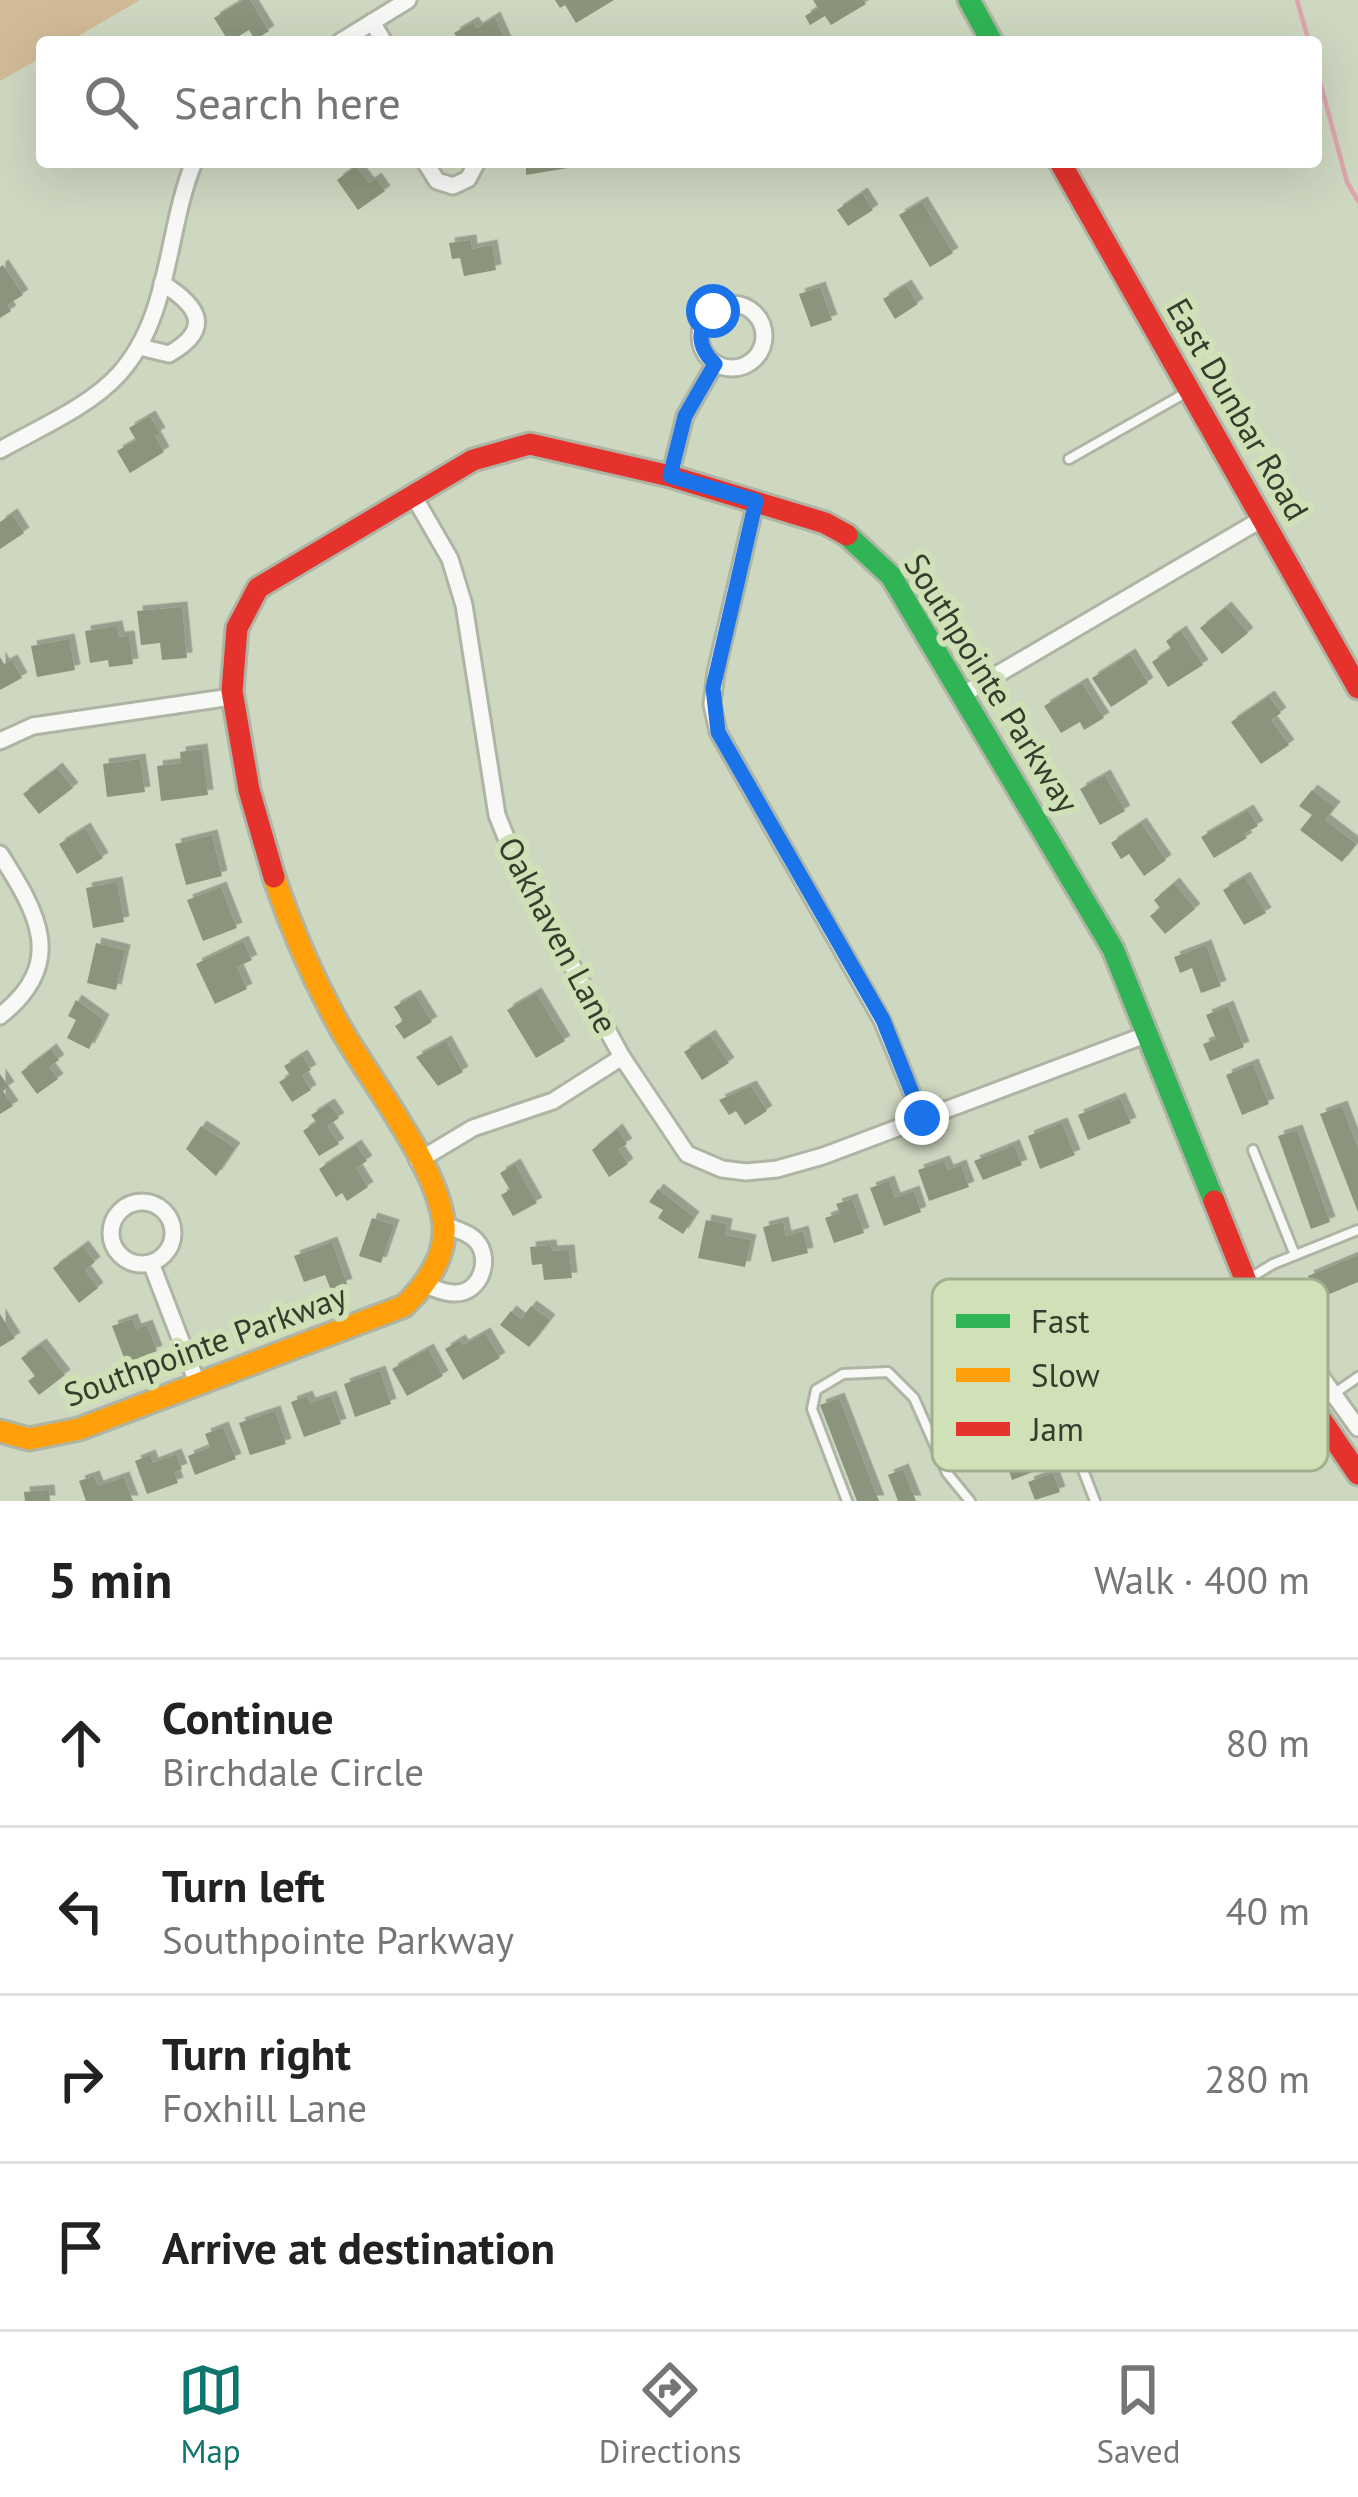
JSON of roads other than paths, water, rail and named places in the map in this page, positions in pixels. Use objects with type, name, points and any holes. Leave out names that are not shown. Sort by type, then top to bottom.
[{"type":"street","points":[[350,36],[408,0]]},
{"type":"street","points":[[969,0],[989,36]]},
{"type":"street","points":[[372,22],[380,36]]},
{"type":"street","points":[[0,450],[116,377],[140,347],[192,168]]},
{"type":"street","points":[[428,168],[436,181],[453,185],[468,179],[474,168]]},
{"type":"street","name":"East Dunbar Road","points":[[1063,168],[1358,688]]},
{"type":"street","points":[[140,347],[169,354],[186,345],[196,329],[197,313],[188,300],[162,283]]},
{"type":"street","points":[[722,306],[751,311],[763,328],[756,358],[736,368],[715,364],[700,338],[706,318],[722,306]]},
{"type":"street","points":[[670,476],[685,416],[715,364]]},
{"type":"street","name":"Southpointe Parkway","points":[[0,1431],[13,1438],[40,1440],[404,1306],[425,1285],[463,1292],[472,1288],[483,1271],[476,1241],[444,1225],[418,1162],[297,945],[264,856],[231,697],[238,622],[258,588],[473,460],[530,444],[670,476],[825,523],[872,555],[891,576],[1113,949],[1246,1279]]},
{"type":"street","name":"Oakhaven Lane","points":[[413,495],[450,559],[464,605],[497,815],[518,867],[622,1057],[687,1154],[722,1169],[777,1169],[922,1118]]},
{"type":"street","points":[[756,501],[713,688],[718,732],[883,1020],[922,1118],[1148,1034]]},
{"type":"street","points":[[964,694],[1262,518]]},
{"type":"street","points":[[0,741],[33,726],[231,697]]},
{"type":"street","points":[[0,854],[32,903],[40,946],[29,986],[0,1016]]},
{"type":"street","points":[[418,1162],[473,1128],[553,1101],[622,1057]]},
{"type":"street","points":[[135,1202],[164,1211],[173,1230],[168,1251],[152,1263],[131,1263],[111,1241],[112,1221],[135,1202]]},
{"type":"street","points":[[425,1285],[441,1247],[444,1225]]},
{"type":"street","points":[[152,1263],[198,1384]]},
{"type":"street","name":"Southpointe Parkway","points":[[1328,1386],[1358,1428]]},
{"type":"street","name":"Southpointe Parkway","points":[[1328,1432],[1358,1474]]},
{"type":"lane","points":[[1069,459],[1190,391]]},
{"type":"lane","points":[[1253,1150],[1295,1255]]},
{"type":"lane","points":[[1266,1279],[1295,1255],[1358,1231]]},
{"type":"lane","points":[[847,1501],[812,1408],[816,1390],[843,1374],[888,1372],[914,1398],[932,1438]]},
{"type":"lane","points":[[1328,1398],[1358,1377]]},
{"type":"lane","points":[[947,1471],[970,1501]]},
{"type":"lane","points":[[1083,1471],[1095,1501]]},
{"type":"waterway","points":[[1297,0],[1307,36]]},
{"type":"waterway","points":[[1322,89],[1347,182],[1358,201]]}]
